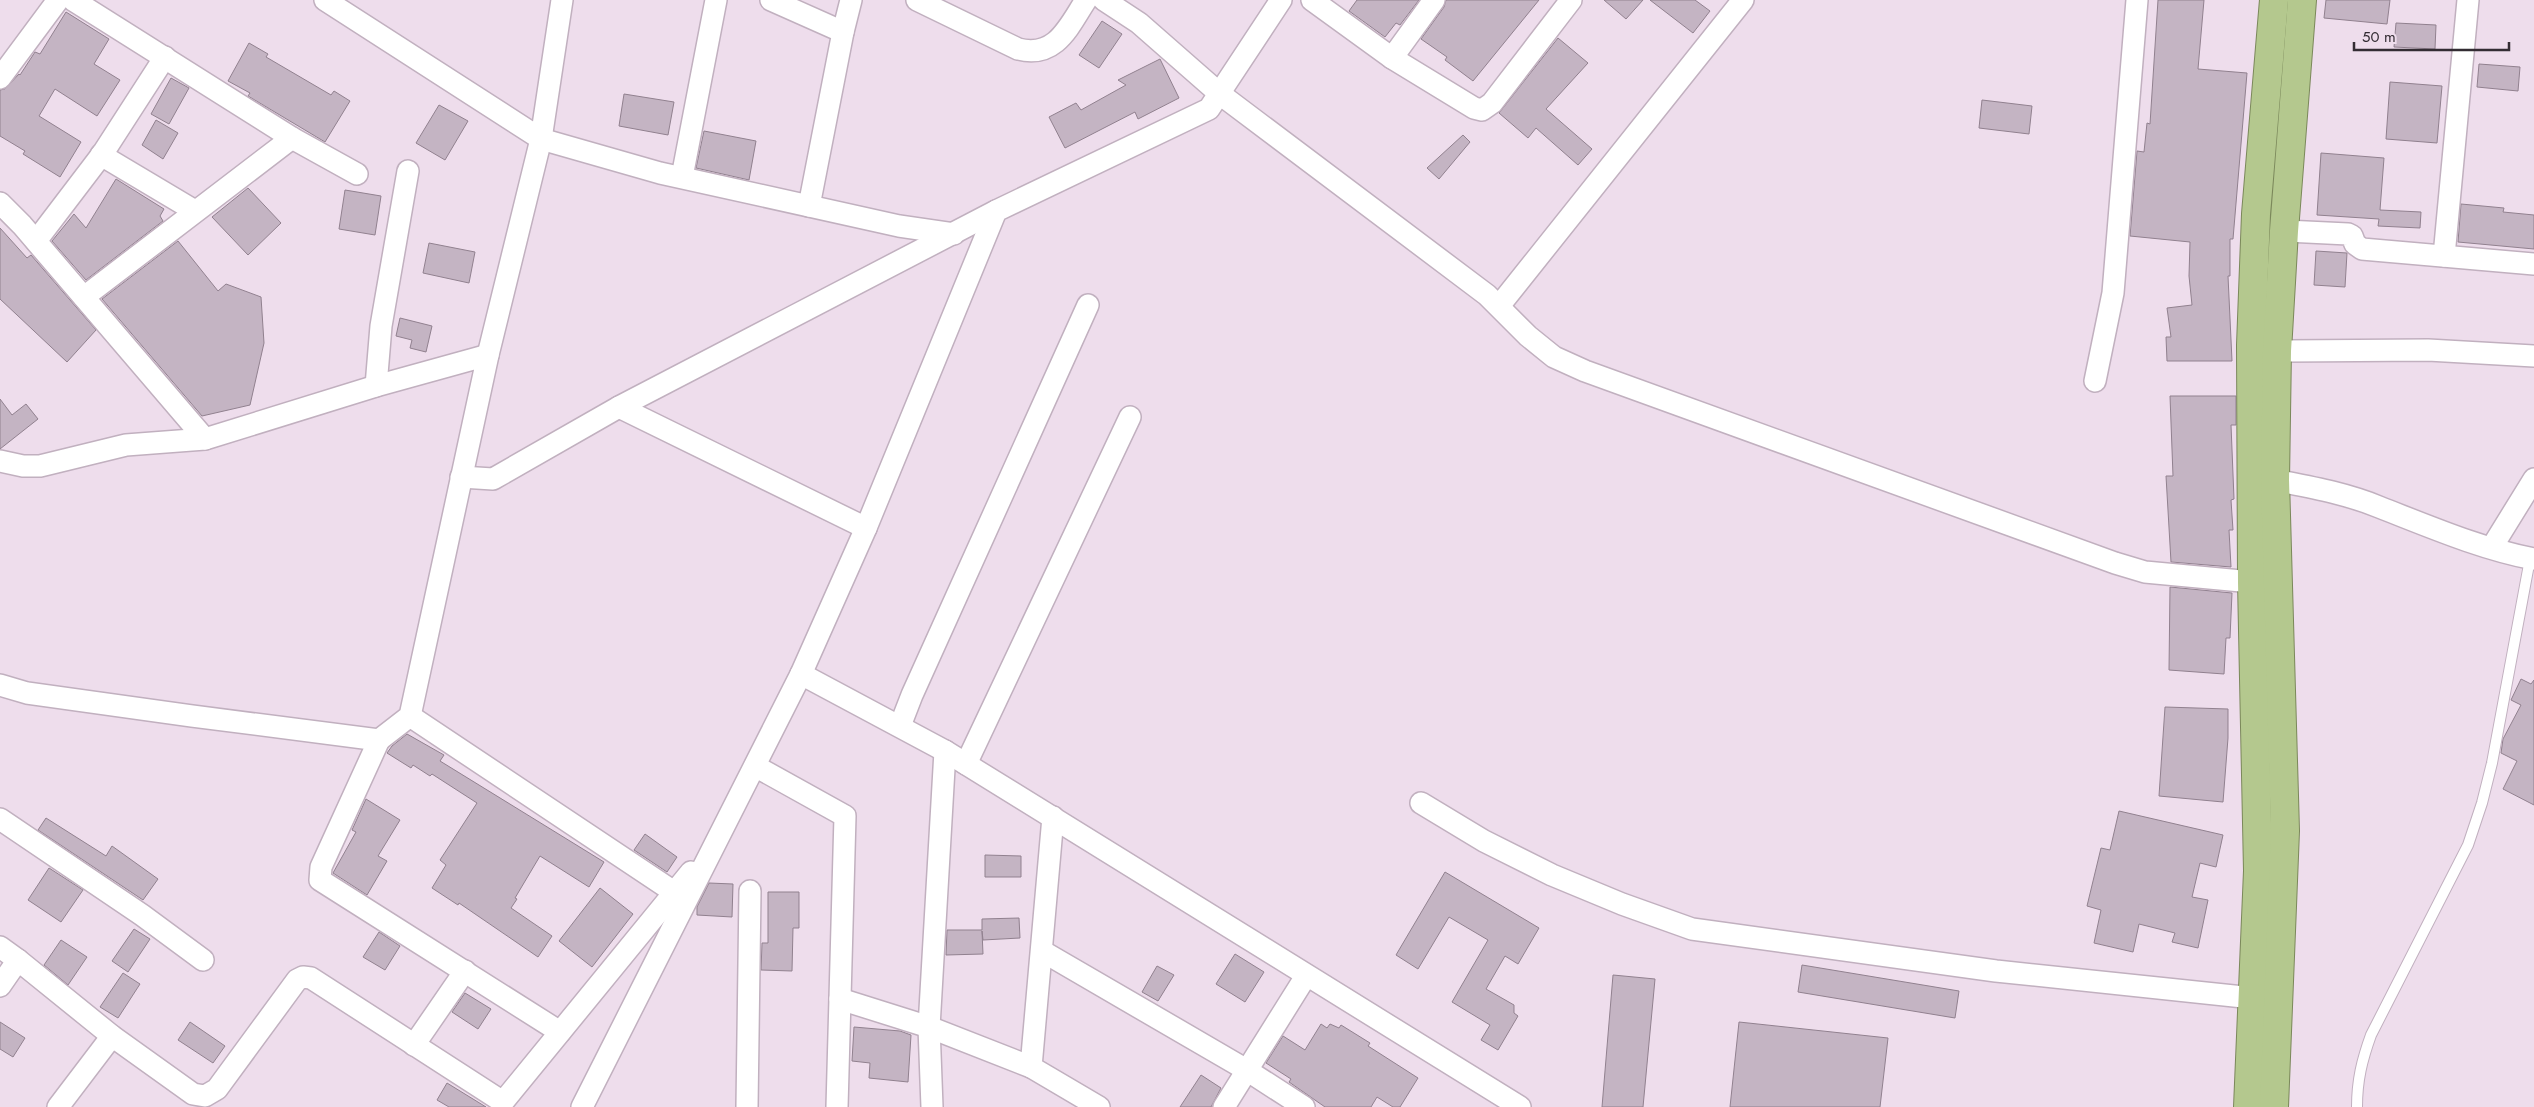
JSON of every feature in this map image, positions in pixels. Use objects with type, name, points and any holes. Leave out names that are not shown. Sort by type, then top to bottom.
[{"type":"highway","points":[[2274,0],[2256,214],[2251,345],[2264,445],[2264,516],[2284,831],[2274,1107]]},
{"type":"highway","points":[[2248,1107],[2258,872],[2252,582],[2264,516],[2275,480],[2264,445],[2277,351],[2284,231],[2302,0]]},
{"type":"street","points":[[0,78],[58,0]]},
{"type":"street","points":[[73,0],[292,138],[357,174]]},
{"type":"street","points":[[560,1032],[320,880],[321,867],[379,740],[410,716],[488,355],[541,139],[562,0]]},
{"type":"street","points":[[682,177],[716,0]]},
{"type":"street","points":[[771,0],[843,32]]},
{"type":"street","points":[[809,206],[851,0]]},
{"type":"street","points":[[917,0],[1018,49],[1029,52],[1045,49],[1060,40],[1086,0]]},
{"type":"street","points":[[1104,0],[1139,23],[1220,94],[1438,257],[1499,306],[1528,336],[1554,357],[1585,371],[2115,563],[2145,572],[2252,582]]},
{"type":"street","points":[[462,477],[492,479],[619,407],[954,234],[996,210],[1209,109],[1281,0]]},
{"type":"street","points":[[1312,0],[1392,58],[1474,108],[1482,110],[1492,103],[1571,0]]},
{"type":"street","points":[[1392,58],[1434,0]]},
{"type":"street","points":[[1499,306],[1743,0]]},
{"type":"street","points":[[2094,381],[2113,293],[2136,0]]},
{"type":"street","points":[[2444,256],[2468,0]]},
{"type":"street","points":[[335,3],[541,139],[682,177],[899,226],[954,234]]},
{"type":"street","points":[[36,241],[101,155],[165,57]]},
{"type":"street","points":[[84,297],[292,138]]},
{"type":"street","points":[[101,155],[195,211]]},
{"type":"street","points":[[376,386],[381,326],[408,171]]},
{"type":"street","points":[[0,203],[36,241],[206,439]]},
{"type":"street","points":[[582,1107],[801,674],[866,528],[996,210]]},
{"type":"street","points":[[2284,231],[2348,234],[2352,236],[2355,244],[2362,249],[2534,264]]},
{"type":"street","points":[[900,726],[912,695],[1088,305]]},
{"type":"street","points":[[2277,351],[2428,350],[2534,356]]},
{"type":"street","points":[[0,461],[23,466],[40,466],[126,445],[206,439],[376,386],[488,355]]},
{"type":"street","points":[[619,407],[866,528]]},
{"type":"street","points":[[966,764],[1130,417]]},
{"type":"street","points":[[2492,547],[2534,479]]},
{"type":"street","points":[[2275,480],[2340,494],[2378,506],[2416,523],[2532,559]]},
{"type":"street","points":[[801,674],[945,751],[1520,1107]]},
{"type":"street","points":[[0,685],[27,693],[379,740]]},
{"type":"street","points":[[0,702],[27,693]]},
{"type":"street","points":[[410,716],[674,892]]},
{"type":"street","points":[[932,1107],[929,1027],[945,751]]},
{"type":"street","points":[[755,766],[845,816],[837,1107]]},
{"type":"street","points":[[1421,803],[1484,841],[1552,875],[1622,904],[1692,929],[1996,971],[2253,998]]},
{"type":"street","points":[[1031,1068],[1053,817]]},
{"type":"street","points":[[0,819],[142,915],[203,960]]},
{"type":"street","points":[[0,947],[112,1036],[193,1094],[205,1096],[217,1089],[290,989],[303,977],[310,978],[333,991],[504,1105],[560,1032],[717,840]]},
{"type":"street","points":[[747,1107],[750,891]]},
{"type":"street","points":[[1042,951],[1245,1069],[1304,1107]]},
{"type":"street","points":[[0,986],[18,960]]},
{"type":"street","points":[[414,1045],[464,970]]},
{"type":"street","points":[[1224,1107],[1245,1069],[1306,976]]},
{"type":"street","points":[[840,998],[929,1027],[1031,1068],[1099,1107]]},
{"type":"street","points":[[58,1107],[112,1036]]},
{"type":"lane","points":[[2357,1107],[2360,1065],[2371,1035],[2468,845],[2482,803],[2492,763],[2532,559]]},
{"type":"building","points":[[1357,0],[1419,0],[1400,25],[1396,23],[1385,37],[1349,11]]},
{"type":"building","points":[[1446,0],[1539,0],[1473,81],[1445,60],[1447,57],[1421,39],[1444,7]]},
{"type":"building","points":[[1604,0],[1643,0],[1626,19]]},
{"type":"building","points":[[1650,0],[1695,0],[1710,11],[1693,33]]},
{"type":"building","points":[[2158,0],[2204,0],[2198,69],[2247,73],[2233,239],[2230,239],[2230,276],[2228,276],[2232,361],[2167,361],[2166,337],[2171,337],[2167,308],[2192,305],[2189,276],[2190,242],[2130,236],[2137,151],[2144,152],[2147,123],[2150,124]]},
{"type":"building","points":[[2326,0],[2390,0],[2387,24],[2324,18]]},
{"type":"building","points":[[66,12],[109,39],[94,64],[120,80],[97,116],[55,89],[39,116],[81,142],[60,177],[23,154],[25,151],[0,136],[0,90],[5,89],[20,75],[35,52],[40,54]]},
{"type":"building","points":[[1102,21],[1122,34],[1099,68],[1079,55]]},
{"type":"building","points":[[2396,23],[2436,25],[2435,49],[2394,47]]},
{"type":"building","points":[[1558,38],[1588,63],[1546,109],[1592,149],[1578,165],[1536,128],[1528,138],[1499,113]]},
{"type":"building","points":[[249,43],[268,54],[266,57],[331,95],[334,91],[350,101],[325,142],[248,96],[250,93],[228,81]]},
{"type":"building","points":[[1160,59],[1179,98],[1138,119],[1135,112],[1065,148],[1049,117],[1076,103],[1081,110],[1126,85],[1118,80]]},
{"type":"building","points":[[2479,64],[2520,67],[2518,91],[2477,87]]},
{"type":"building","points":[[171,78],[189,88],[169,124],[151,114]]},
{"type":"building","points":[[2390,82],[2442,86],[2437,143],[2386,139]]},
{"type":"building","points":[[624,94],[674,102],[668,135],[619,126]]},
{"type":"building","points":[[1982,100],[2032,106],[2029,134],[1979,128]]},
{"type":"building","points":[[439,105],[468,121],[445,160],[416,143]]},
{"type":"building","points":[[156,120],[178,133],[163,159],[142,145]]},
{"type":"building","points":[[704,131],[756,141],[749,180],[696,168]]},
{"type":"building","points":[[1463,135],[1470,142],[1439,179],[1427,168]]},
{"type":"building","points":[[2321,153],[2384,158],[2380,210],[2421,212],[2420,228],[2378,226],[2379,219],[2317,215]]},
{"type":"building","points":[[116,179],[164,209],[160,216],[163,221],[86,280],[52,241],[74,214],[86,228]]},
{"type":"building","points":[[248,188],[281,223],[248,255],[212,217]]},
{"type":"building","points":[[345,190],[381,196],[375,235],[339,229]]},
{"type":"building","points":[[2461,204],[2504,208],[2503,212],[2534,215],[2534,249],[2458,242]]},
{"type":"building","points":[[0,228],[27,258],[31,255],[96,330],[67,362],[0,299]]},
{"type":"building","points":[[178,241],[218,291],[226,284],[261,297],[264,343],[250,405],[202,416],[102,299]]},
{"type":"building","points":[[429,243],[475,252],[469,283],[423,273]]},
{"type":"building","points":[[2316,251],[2347,253],[2345,287],[2314,285]]},
{"type":"building","points":[[400,318],[432,326],[426,352],[410,348],[412,340],[396,336]]},
{"type":"building","points":[[2170,396],[2236,396],[2236,425],[2231,425],[2234,499],[2231,500],[2233,530],[2229,530],[2231,567],[2171,562],[2166,476],[2173,476]]},
{"type":"building","points":[[0,399],[12,415],[26,404],[38,419],[0,449]]},
{"type":"building","points":[[2170,587],[2232,593],[2230,638],[2226,638],[2224,674],[2169,670]]},
{"type":"building","points":[[2521,679],[2531,684],[2534,680],[2534,805],[2503,789],[2517,761],[2501,753],[2503,739],[2521,705],[2511,700]]},
{"type":"building","points":[[2165,707],[2228,709],[2228,738],[2223,802],[2159,796]]},
{"type":"building","points":[[407,734],[444,755],[440,761],[604,862],[589,887],[540,856],[511,908],[552,936],[538,957],[459,903],[458,905],[432,888],[446,865],[440,860],[477,803],[432,774],[430,776],[413,765],[411,768],[387,753],[392,746]]},
{"type":"building","points":[[366,799],[400,820],[378,856],[387,861],[367,895],[333,873],[356,832],[352,830]]},
{"type":"building","points":[[2119,811],[2223,835],[2216,867],[2200,863],[2192,897],[2208,900],[2198,948],[2172,942],[2175,933],[2139,924],[2133,952],[2094,943],[2101,910],[2087,906],[2101,848],[2110,850]]},
{"type":"building","points":[[46,818],[106,856],[112,846],[158,879],[143,900],[38,830]]},
{"type":"building","points":[[645,834],[677,857],[667,872],[634,850]]},
{"type":"building","points":[[985,855],[1021,856],[1021,877],[985,877]]},
{"type":"building","points":[[49,868],[83,890],[61,922],[28,900]]},
{"type":"building","points":[[1445,872],[1539,928],[1518,964],[1505,956],[1486,989],[1514,1005],[1514,1013],[1518,1016],[1498,1050],[1481,1040],[1490,1025],[1452,1002],[1488,940],[1449,917],[1418,969],[1396,955]]},
{"type":"building","points":[[709,883],[733,884],[732,917],[697,915],[697,907]]},
{"type":"building","points":[[600,888],[633,914],[592,967],[559,941]]},
{"type":"building","points":[[768,892],[799,892],[799,928],[793,928],[792,971],[761,970],[762,943],[768,943]]},
{"type":"building","points":[[1019,918],[1020,938],[983,940],[982,931],[983,954],[946,955],[947,930],[982,930],[982,919]]},
{"type":"building","points":[[134,929],[150,939],[128,972],[112,961]]},
{"type":"building","points":[[379,932],[400,946],[385,970],[363,957]]},
{"type":"building","points":[[61,940],[87,957],[68,985],[44,965]]},
{"type":"building","points":[[1235,954],[1264,972],[1245,1002],[1216,984]]},
{"type":"building","points":[[1802,965],[1959,991],[1955,1018],[1798,992]]},
{"type":"building","points":[[1157,966],[1174,975],[1158,1001],[1142,992]]},
{"type":"building","points":[[123,973],[140,984],[118,1018],[100,1007]]},
{"type":"building","points":[[1613,975],[1655,979],[1643,1107],[1602,1107]]},
{"type":"building","points":[[465,993],[491,1009],[478,1029],[452,1012]]},
{"type":"building","points":[[0,1022],[25,1038],[13,1057],[0,1049]]},
{"type":"building","points":[[190,1022],[225,1046],[213,1063],[178,1040]]},
{"type":"building","points":[[1739,1022],[1888,1038],[1880,1107],[1730,1107]]},
{"type":"building","points":[[1321,1024],[1327,1028],[1330,1024],[1339,1028],[1341,1025],[1370,1043],[1368,1046],[1418,1078],[1400,1107],[1393,1107],[1377,1097],[1371,1107],[1325,1107],[1289,1082],[1291,1079],[1266,1063],[1283,1036],[1305,1050]]},
{"type":"building","points":[[854,1027],[900,1031],[911,1035],[908,1082],[869,1078],[870,1063],[852,1061]]},
{"type":"building","points":[[1201,1075],[1221,1088],[1211,1107],[1180,1107]]},
{"type":"building","points":[[447,1083],[486,1107],[449,1107],[437,1100]]}]
